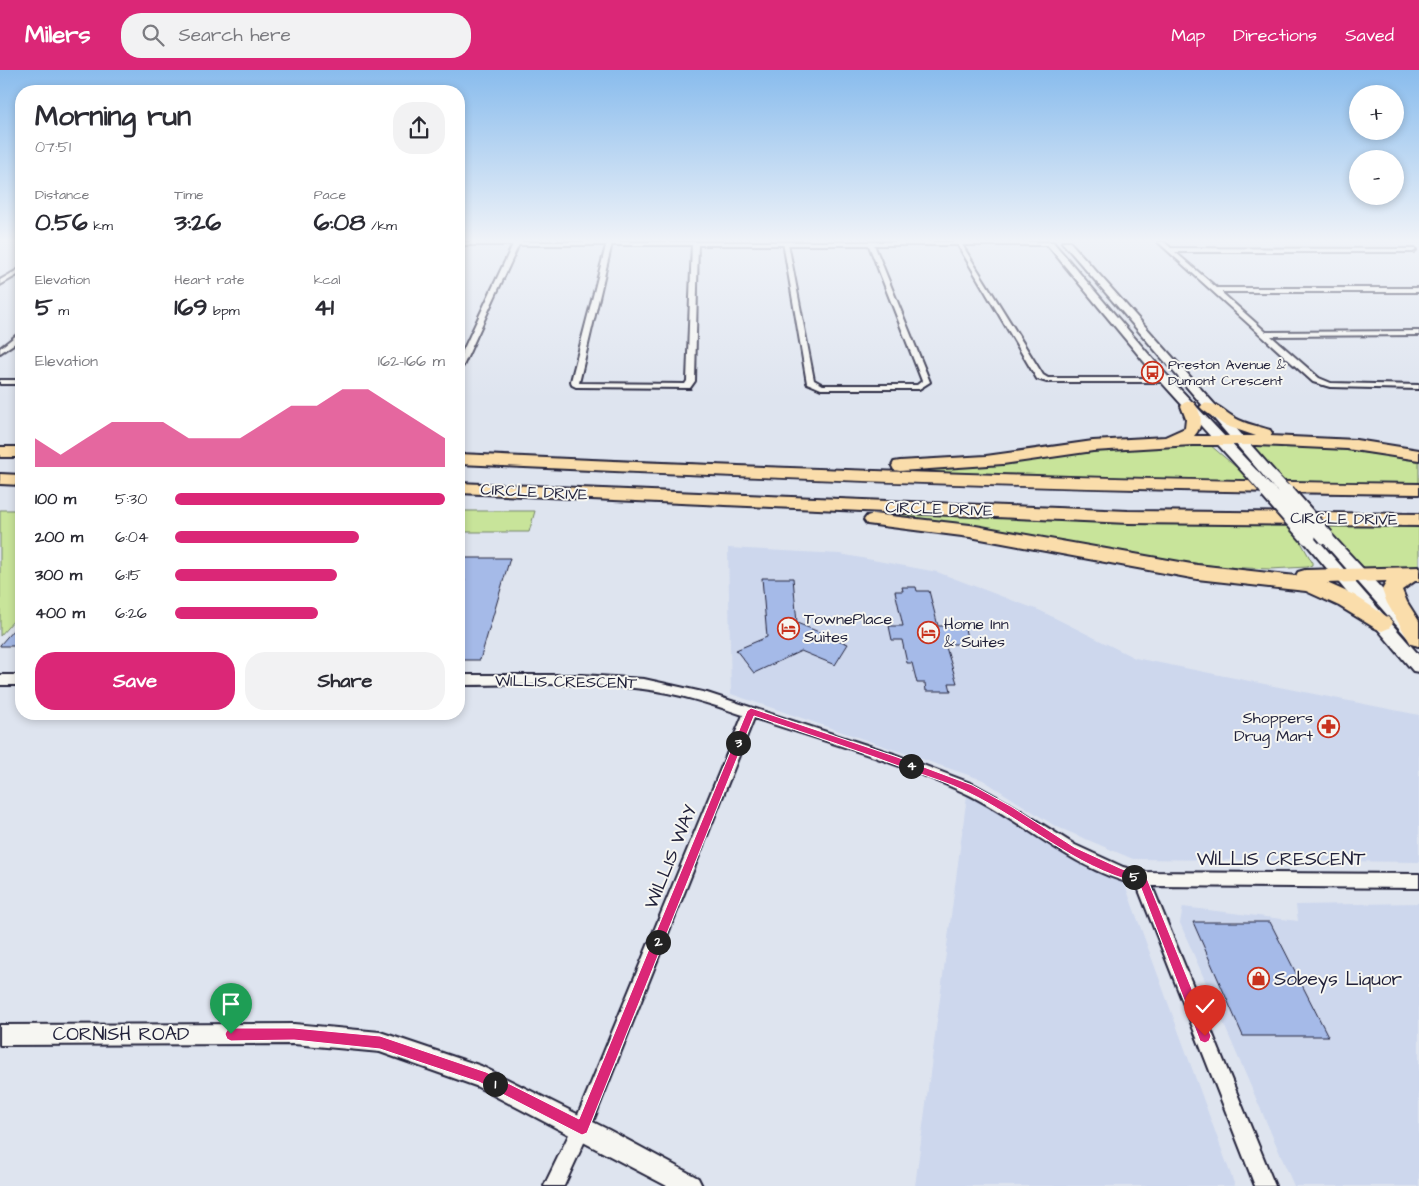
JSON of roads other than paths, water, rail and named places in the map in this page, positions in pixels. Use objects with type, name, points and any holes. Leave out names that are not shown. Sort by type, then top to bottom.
[{"type":"highway","points":[[1146,442],[1180,436],[1189,432],[1195,421],[1189,406]]},
{"type":"highway","points":[[1208,407],[1230,422],[1261,433],[1419,455]]},
{"type":"highway","points":[[498,461],[811,467],[909,466],[1037,455],[1090,446],[1146,442],[1298,441],[1356,446]]},
{"type":"highway","points":[[0,452],[15,452]]},
{"type":"highway","name":"CIRCLE DRIVE","points":[[465,459],[989,482],[1246,488],[1419,489]]},
{"type":"highway","points":[[0,479],[15,480]]},
{"type":"highway","name":"CIRCLE DRIVE","points":[[465,488],[1128,517],[1419,520]]},
{"type":"highway","points":[[494,490],[851,518],[929,526],[1197,572],[1290,581],[1326,589],[1382,623]]},
{"type":"highway","points":[[1240,577],[1415,574]]},
{"type":"highway","points":[[1415,574],[1395,584],[1392,590],[1397,603],[1419,639]]},
{"type":"main road","points":[[1094,294],[1165,380],[1308,536],[1419,666]]},
{"type":"main road","points":[[1109,294],[1208,407],[1419,639]]},
{"type":"main road","points":[[1147,358],[1173,378],[1185,380]]},
{"type":"street","points":[[465,353],[492,294]]},
{"type":"street","points":[[596,294],[575,381],[576,385],[687,386],[690,381],[694,294]]},
{"type":"street","points":[[794,294],[810,381],[821,387],[919,387],[926,382],[891,294]]},
{"type":"street","points":[[989,294],[1040,377],[1047,380],[1165,380]]},
{"type":"street","points":[[1219,294],[1316,380],[1330,385],[1419,387]]},
{"type":"street","points":[[1263,334],[1419,333]]},
{"type":"street","points":[[0,351],[15,340]]},
{"type":"street","points":[[0,382],[15,382]]},
{"type":"street","points":[[0,680],[15,680]]},
{"type":"street","name":"WILLIS CRESCENT","points":[[465,680],[582,680],[644,684],[707,698],[894,759],[968,788],[1008,810],[1070,850],[1121,874],[1142,879],[1419,881]]},
{"type":"street","name":"WILLIS WAY","points":[[554,1186],[582,1128],[751,711]]},
{"type":"street","points":[[1142,879],[1265,1186]]},
{"type":"street","name":"CORNISH ROAD","points":[[0,1035],[294,1034],[380,1042],[481,1077],[690,1186]]},
{"type":"place","name":"Preston Avenue & Dumont Crescent","points":[[1152,373]]},
{"type":"place","name":"TownePlace Suites","points":[[788,628]]},
{"type":"place","name":"Home Inn & Suites","points":[[928,633]]},
{"type":"place","name":"Shoppers Drug Mart","points":[[1329,727]]},
{"type":"place","name":"Sobeys Liquor","points":[[1258,979]]}]
